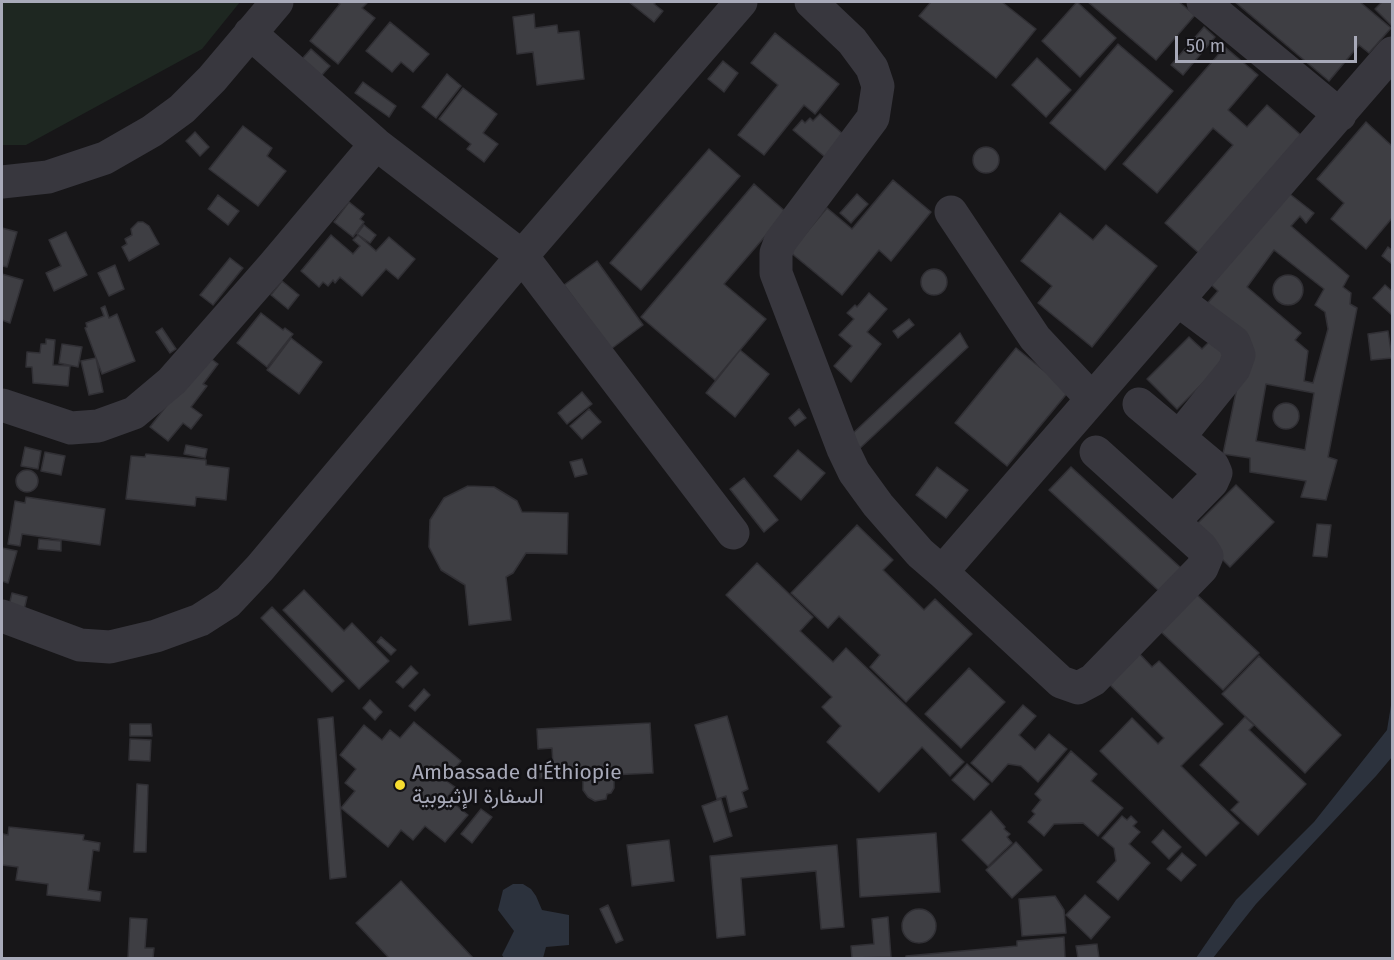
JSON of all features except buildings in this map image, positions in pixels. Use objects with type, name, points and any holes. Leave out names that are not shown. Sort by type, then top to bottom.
[{"type":"street","points":[[2,182],[48,177],[71,170],[105,158],[152,131],[182,109],[212,79],[277,2]]},
{"type":"street","points":[[2,616],[80,645],[110,647],[156,636],[200,620],[228,602],[260,568],[522,256],[741,2]]},
{"type":"street","points":[[811,2],[852,41],[872,68],[878,86],[873,118],[780,242],[776,253],[776,273],[843,449],[855,472],[885,513],[920,553],[1061,682],[1078,687],[1093,680],[1202,568],[1207,556],[1201,547],[1096,452]]},
{"type":"street","points":[[1203,2],[1340,115]]},
{"type":"street","points":[[250,33],[376,144],[522,256],[733,533]]},
{"type":"street","points":[[942,572],[1392,53]]},
{"type":"street","points":[[2,405],[71,428],[98,426],[134,412],[172,381],[376,144]]},
{"type":"street","points":[[951,212],[1035,338],[1092,399]]},
{"type":"street","points":[[1179,301],[1234,342],[1239,355],[1234,369],[1180,436]]},
{"type":"street","points":[[1139,404],[1180,436],[1213,466],[1216,474],[1212,482],[1173,522]]},
{"type":"shaded area","points":[[2,2],[240,2],[202,49],[26,145],[2,145]]},
{"type":"shaded area","points":[[1392,699],[1392,757],[1256,904],[1213,958],[1196,958],[1236,900],[1314,822],[1387,730]]},
{"type":"shaded area","points":[[513,884],[523,884],[531,889],[542,910],[569,915],[569,945],[546,947],[543,958],[504,958],[502,955],[514,931],[498,910],[503,890]]},
{"type":"place","name":"Ambassade d'Éthiopie السفارة الإثيوبية","points":[[400,785]]}]
